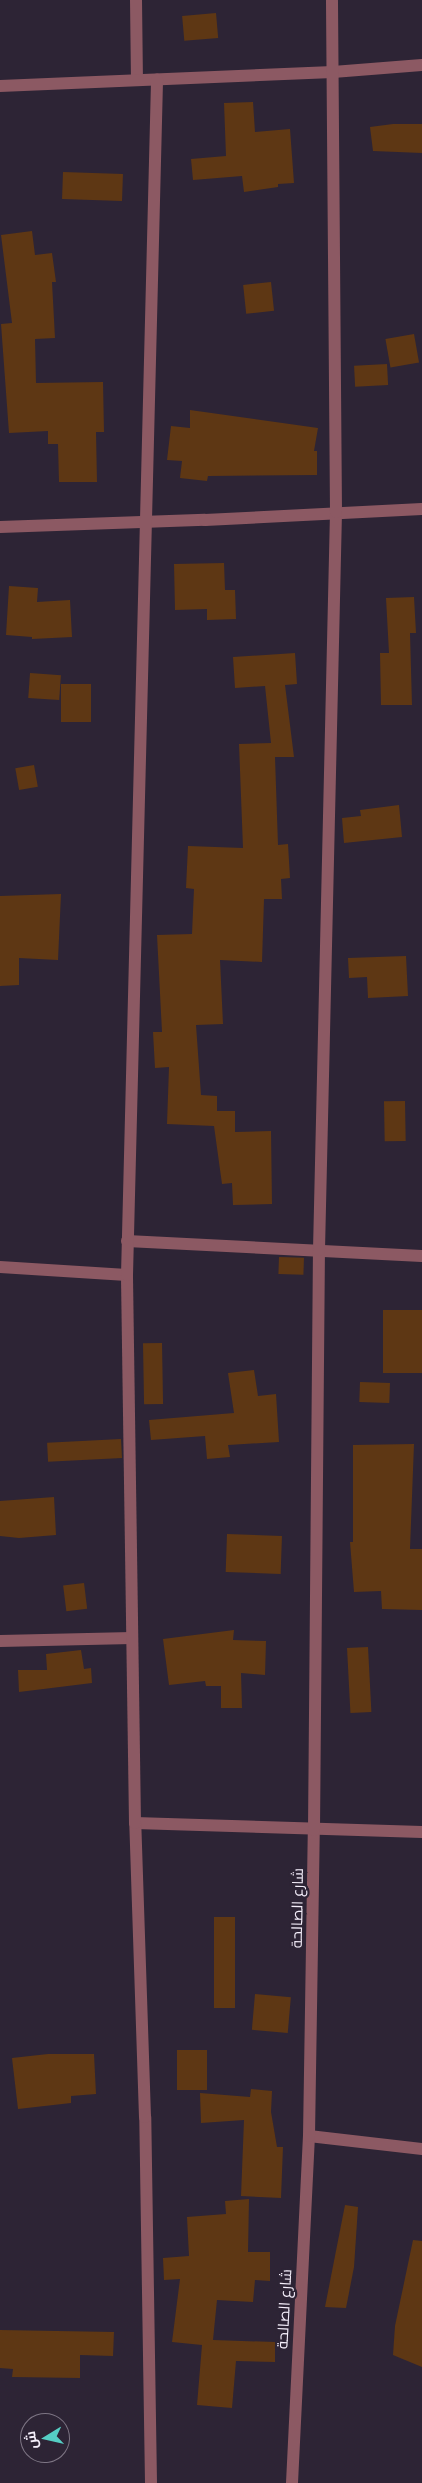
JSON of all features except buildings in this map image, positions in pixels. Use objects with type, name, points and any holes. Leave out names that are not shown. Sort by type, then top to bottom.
[{"type":"street","points":[[136,0],[137,79]]},
{"type":"street","name":"شارع الصالحة","points":[[292,2483],[309,2136],[314,1830],[319,1250],[336,512],[332,0]]},
{"type":"street","points":[[0,86],[333,72],[422,65]]},
{"type":"street","points":[[151,2483],[145,2117],[135,1823],[127,1241],[157,79]]},
{"type":"street","points":[[0,527],[422,509]]},
{"type":"street","points":[[127,1241],[422,1256]]},
{"type":"street","points":[[0,1267],[127,1275]]},
{"type":"street","points":[[0,1641],[132,1638]]},
{"type":"street","points":[[135,1823],[422,1832]]},
{"type":"street","points":[[309,2136],[422,2150]]}]
